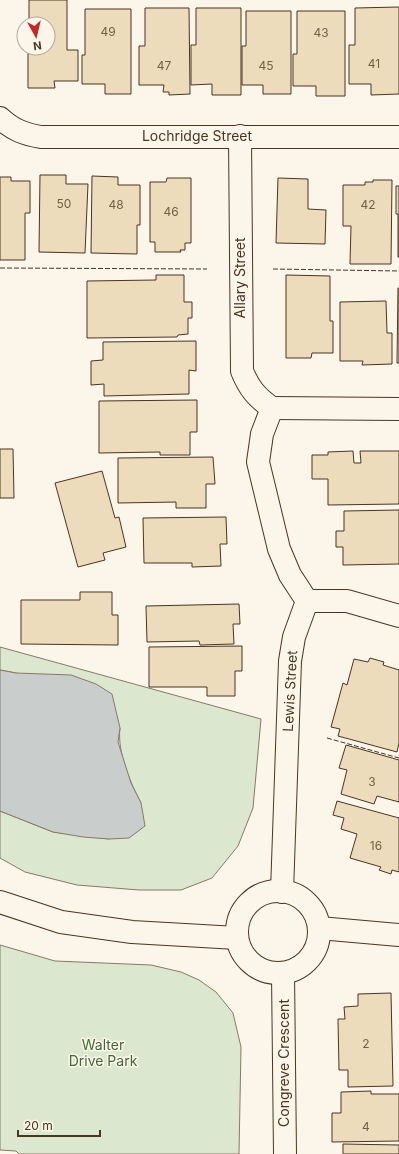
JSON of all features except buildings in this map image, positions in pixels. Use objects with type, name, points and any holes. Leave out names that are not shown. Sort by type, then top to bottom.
[{"type":"street","name":"Lochridge Street","points":[[0,118],[8,126],[22,133],[41,137],[399,137]]},
{"type":"street","name":"Allary Street","points":[[240,136],[242,371],[248,387],[257,398],[272,408]]},
{"type":"street","points":[[399,408],[272,408],[262,434],[258,462],[279,549],[290,575],[307,601],[347,601],[399,616]]},
{"type":"street","name":"Lewis Street","points":[[282,892],[290,661],[294,637],[307,601]]},
{"type":"street","points":[[276,891],[282,892],[300,897],[309,905],[316,916],[319,928],[318,942],[313,954],[304,965],[292,971],[283,973],[266,972],[255,967],[243,954],[237,938],[237,924],[242,912],[251,901],[262,894],[276,891]]},
{"type":"street","points":[[0,902],[61,922],[132,932],[237,938]]},
{"type":"street","points":[[319,928],[399,936]]},
{"type":"street","name":"Congreve Crescent","points":[[283,973],[285,1154]]},
{"type":"green space","points":[[0,647],[261,719],[253,808],[238,846],[212,878],[181,890],[139,890],[77,885],[25,872],[0,858],[0,811],[53,832],[109,839],[141,803],[122,757],[120,747],[120,728],[16,673],[0,670]]},
{"type":"green space","name":"Walter Drive Park","points":[[0,945],[55,961],[151,965],[181,972],[199,980],[216,992],[233,1013],[241,1047],[239,1154],[19,1154],[16,1151],[0,1150]]},
{"type":"shaded area","points":[[0,670],[16,673],[71,675],[96,684],[112,694],[120,728],[118,742],[131,783],[141,803],[145,826],[129,838],[109,839],[83,837],[53,832],[0,811]]},
{"type":"fence","points":[[0,268],[207,269]]},
{"type":"fence","points":[[273,269],[399,271]]},
{"type":"fence","points":[[327,738],[399,758]]}]
